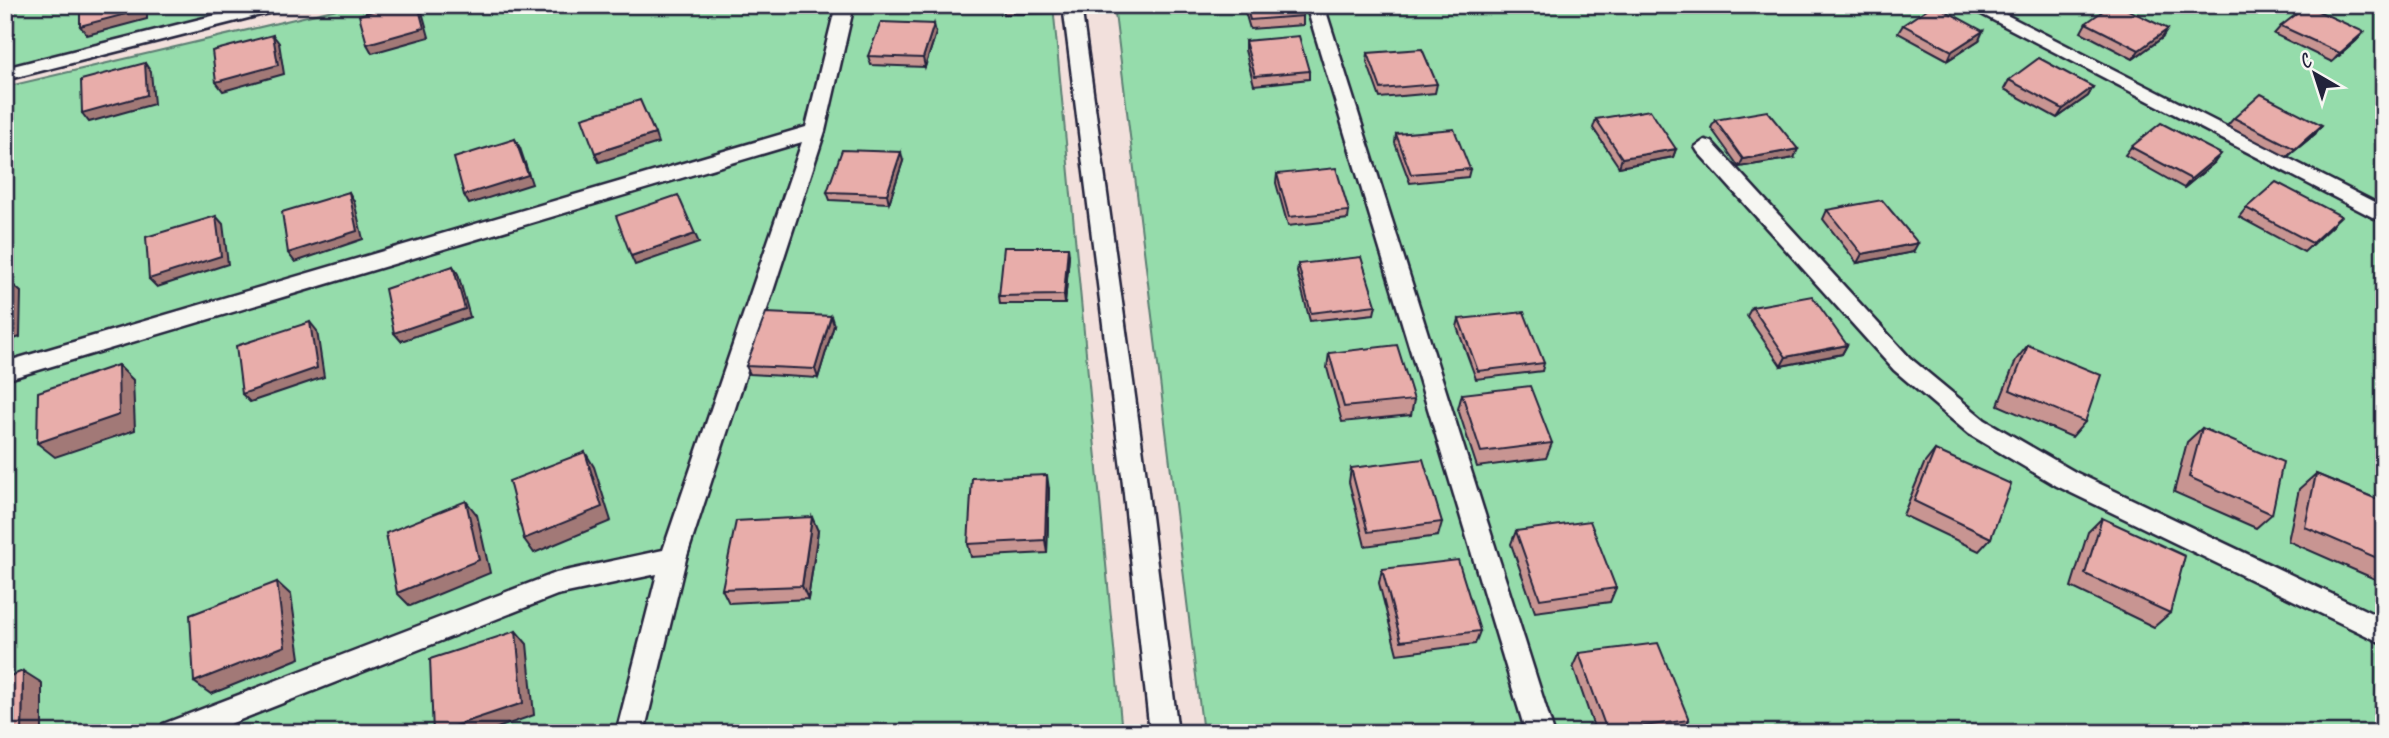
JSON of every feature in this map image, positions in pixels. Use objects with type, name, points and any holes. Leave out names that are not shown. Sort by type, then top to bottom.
[{"type":"lane","points":[[5,74],[278,5]]},
{"type":"lane","points":[[630,733],[673,559],[815,131],[845,5]]},
{"type":"lane","points":[[1072,5],[1134,476],[1164,733]]},
{"type":"lane","points":[[1315,5],[1540,733]]},
{"type":"lane","points":[[1973,5],[2384,216]]},
{"type":"lane","points":[[5,371],[815,131]]},
{"type":"lane","points":[[1704,147],[1902,365],[1976,427],[2066,479],[2384,632]]},
{"type":"lane","points":[[173,733],[556,584],[673,559]]},
{"type":"green space","points":[[5,5],[264,5],[5,69]]},
{"type":"green space","points":[[354,5],[1053,5],[1122,733],[5,733],[5,87]]},
{"type":"green space","points":[[1114,5],[2384,5],[2384,733],[1203,733]]},
{"type":"building","points":[[80,5],[141,5],[141,10],[80,26]]},
{"type":"building","points":[[394,5],[418,5],[424,28],[367,44],[359,15]]},
{"type":"building","points":[[1246,5],[1300,5],[1303,16],[1250,20]]},
{"type":"building","points":[[1933,5],[1983,31],[1952,51],[1903,25]]},
{"type":"building","points":[[2111,5],[2118,5],[2168,29],[2139,50],[2086,23]]},
{"type":"building","points":[[2307,6],[2364,32],[2340,53],[2281,26]]},
{"type":"building","points":[[881,22],[934,24],[923,58],[868,56]]},
{"type":"building","points":[[273,35],[278,65],[216,82],[212,51]]},
{"type":"building","points":[[1299,36],[1309,71],[1255,76],[1245,41]]},
{"type":"building","points":[[1422,49],[1437,84],[1381,89],[1368,53]]},
{"type":"building","points":[[2039,58],[2093,87],[2063,109],[2009,80]]},
{"type":"building","points":[[145,63],[147,95],[82,113],[81,80]]},
{"type":"building","points":[[2261,94],[2322,125],[2295,149],[2234,118]]},
{"type":"building","points":[[640,100],[655,134],[595,153],[582,118]]},
{"type":"building","points":[[1650,110],[1676,149],[1622,158],[1596,119]]},
{"type":"building","points":[[1767,111],[1798,149],[1743,159],[1715,120]]},
{"type":"building","points":[[2161,123],[2221,154],[2191,179],[2131,147]]},
{"type":"building","points":[[1454,129],[1470,169],[1411,174],[1396,134]]},
{"type":"building","points":[[515,139],[528,175],[464,195],[454,158]]},
{"type":"building","points":[[842,150],[901,152],[887,194],[827,192]]},
{"type":"building","points":[[1336,168],[1349,211],[1289,217],[1277,174]]},
{"type":"building","points":[[2276,182],[2341,216],[2312,243],[2246,208]]},
{"type":"building","points":[[349,192],[357,231],[288,253],[282,212]]},
{"type":"building","points":[[678,195],[695,234],[631,256],[616,216]]},
{"type":"building","points":[[1882,200],[1918,243],[1862,254],[1827,210]]},
{"type":"building","points":[[216,216],[221,256],[149,279],[146,237]]},
{"type":"building","points":[[1004,247],[1068,247],[1064,295],[999,296]]},
{"type":"building","points":[[1361,257],[1376,305],[1311,313],[1298,264]]},
{"type":"building","points":[[453,266],[465,309],[394,333],[385,289]]},
{"type":"building","points":[[12,284],[11,329],[5,330],[5,286]]},
{"type":"building","points":[[1812,296],[1847,345],[1786,357],[1752,307]]},
{"type":"building","points":[[1524,312],[1544,363],[1478,371],[1459,319]]},
{"type":"building","points":[[766,313],[831,316],[815,369],[746,366]]},
{"type":"building","points":[[310,322],[317,368],[242,394],[236,346]]},
{"type":"building","points":[[1397,345],[1414,400],[1344,407],[1329,353]]},
{"type":"building","points":[[2028,345],[2101,375],[2085,422],[2010,390]]},
{"type":"building","points":[[118,365],[119,415],[37,443],[38,392]]},
{"type":"building","points":[[1530,386],[1552,443],[1481,452],[1462,394]]},
{"type":"building","points":[[2202,428],[2283,462],[2272,514],[2189,477]]},
{"type":"building","points":[[1935,450],[2011,484],[1991,538],[1914,501]]},
{"type":"building","points":[[585,452],[602,507],[524,539],[509,481]]},
{"type":"building","points":[[1423,459],[1442,522],[1368,532],[1351,468]]},
{"type":"building","points":[[2316,474],[2384,502],[2384,561],[2305,527]]},
{"type":"building","points":[[1047,475],[1045,540],[968,544],[972,478]]},
{"type":"building","points":[[466,501],[479,560],[397,593],[386,533]]},
{"type":"building","points":[[812,517],[802,586],[722,589],[736,521]]},
{"type":"building","points":[[2102,518],[2185,556],[2170,613],[2085,574]]},
{"type":"building","points":[[1590,521],[1616,588],[1540,599],[1516,531]]},
{"type":"building","points":[[1458,560],[1480,631],[1401,641],[1382,569]]},
{"type":"building","points":[[277,582],[285,646],[194,682],[190,615]]},
{"type":"building","points":[[516,631],[523,703],[433,733],[430,659]]},
{"type":"building","points":[[1658,643],[1689,720],[1607,731],[1579,653]]},
{"type":"building","points":[[23,671],[22,733],[5,733],[5,678]]}]
